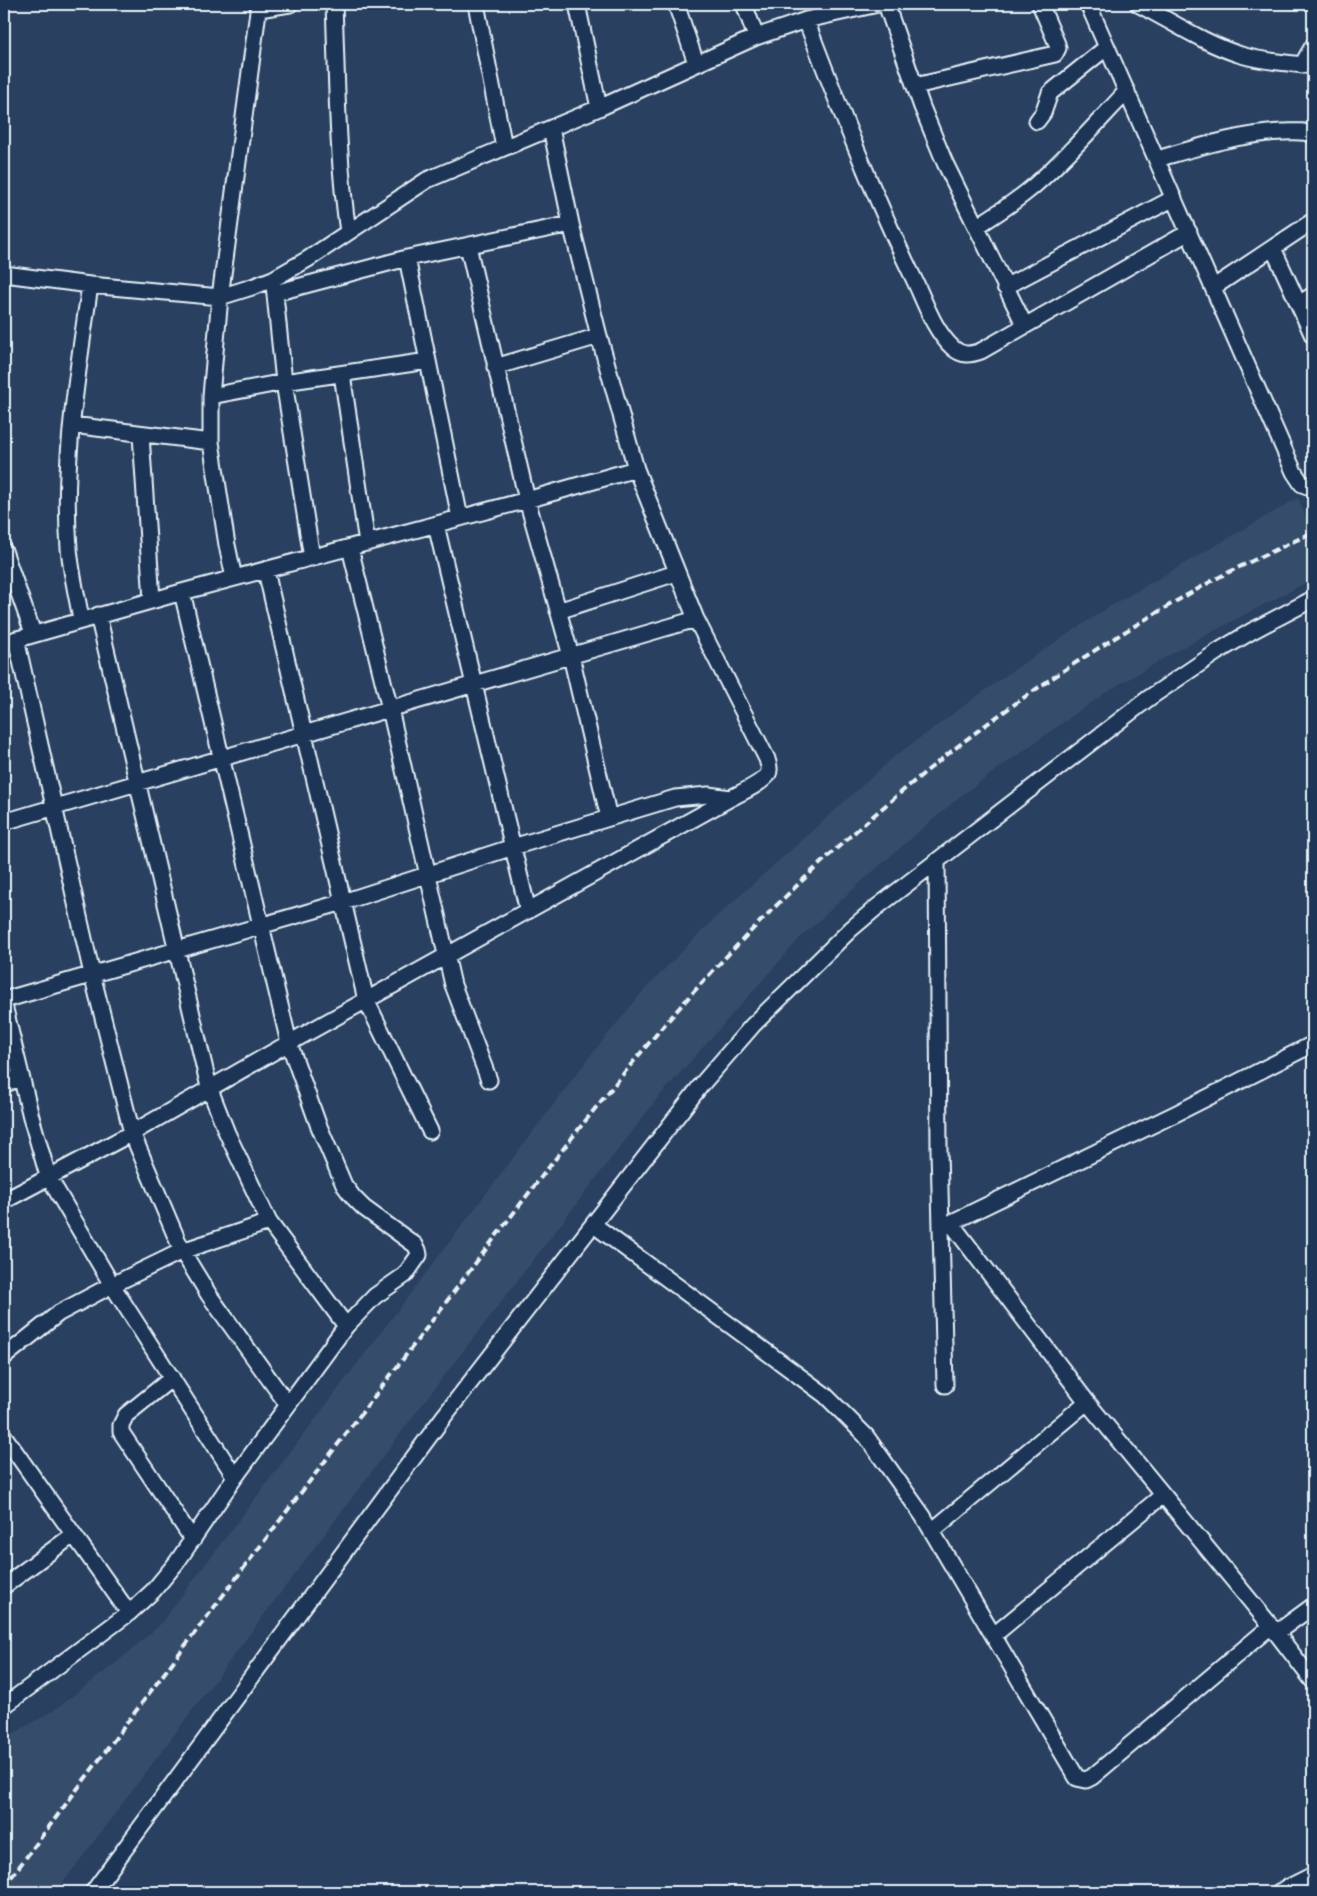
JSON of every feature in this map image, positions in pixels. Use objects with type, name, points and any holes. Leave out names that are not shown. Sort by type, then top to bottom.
[{"type":"street","points":[[234,578],[224,528],[211,442],[211,396],[220,296],[259,6],[290,4]]},
{"type":"street","points":[[334,4],[337,126],[348,232]]},
{"type":"street","points":[[476,4],[504,148]]},
{"type":"street","points":[[577,4],[599,108]]},
{"type":"street","points":[[676,4],[696,63]]},
{"type":"street","points":[[744,4],[756,37]]},
{"type":"street","points":[[274,286],[308,259],[427,180],[599,108],[756,37],[806,20],[878,4]]},
{"type":"street","points":[[886,4],[914,86],[945,163],[1025,326]]},
{"type":"street","points":[[914,86],[1055,54],[1058,48],[1057,44],[1040,4]]},
{"type":"street","points":[[1088,4],[1298,479],[1307,486],[1313,484]]},
{"type":"street","points":[[1138,4],[1209,41],[1234,52],[1258,59],[1308,65],[1313,46]]},
{"type":"street","points":[[806,20],[859,159],[902,255],[934,321],[946,341],[961,354],[971,354],[1025,326],[1189,232]]},
{"type":"street","points":[[1037,121],[1043,113],[1050,93],[1107,47]]},
{"type":"street","points":[[976,228],[1001,212],[1036,185],[1073,149],[1127,91]]},
{"type":"street","points":[[4,1201],[132,1133],[209,1087],[731,798],[762,780],[768,774],[770,768],[767,759],[696,619],[636,469],[598,336],[571,224],[551,128]]},
{"type":"street","points":[[1157,160],[1221,140],[1256,134],[1302,132],[1313,135]]},
{"type":"street","points":[[1005,287],[1174,198]]},
{"type":"street","points":[[1214,287],[1313,221]]},
{"type":"street","points":[[4,274],[90,285],[220,296],[252,287],[274,286],[571,224]]},
{"type":"street","points":[[468,246],[527,500],[571,656],[609,818]]},
{"type":"street","points":[[1273,248],[1313,336]]},
{"type":"street","points":[[407,258],[460,518]]},
{"type":"street","points":[[81,619],[68,530],[69,469],[72,425],[90,285]]},
{"type":"street","points":[[274,286],[284,382],[312,558]]},
{"type":"street","points":[[1299,304],[1313,295]]},
{"type":"street","points":[[495,367],[598,336]]},
{"type":"street","points":[[211,396],[284,382],[428,360]]},
{"type":"street","points":[[342,374],[367,543]]},
{"type":"street","points":[[72,425],[141,435],[211,442]]},
{"type":"street","points":[[141,435],[152,600]]},
{"type":"street","points":[[288,1405],[209,1295],[182,1251],[132,1133],[92,974],[54,808],[10,641],[81,619],[436,525],[636,469]]},
{"type":"street","points":[[436,525],[528,911]]},
{"type":"street","points":[[350,548],[390,710],[446,956],[462,1010],[489,1080]]},
{"type":"street","points":[[4,551],[32,633]]},
{"type":"street","points":[[266,570],[366,1000],[430,1131]]},
{"type":"street","points":[[558,611],[676,572]]},
{"type":"street","points":[[4,1705],[129,1613],[154,1591],[193,1540],[235,1477],[346,1326],[375,1296],[405,1275],[419,1255],[415,1245],[364,1208],[344,1184],[322,1132],[289,1043],[182,592]]},
{"type":"street","points":[[93,1892],[445,1415],[702,1084],[753,1025],[877,906],[938,862],[1149,698],[1183,674],[1252,631],[1313,599]]},
{"type":"street","points":[[98,615],[209,1087],[227,1133],[269,1222],[346,1326]]},
{"type":"street","points":[[4,822],[696,619]]},
{"type":"street","points":[[4,1000],[343,902],[513,847],[675,798],[691,795],[708,795],[731,798]]},
{"type":"street","points":[[938,862],[946,1225],[945,1385]]},
{"type":"street","points":[[4,1005],[31,1117],[48,1176],[112,1285],[235,1477]]},
{"type":"street","points":[[946,1225],[1177,1113],[1313,1044]]},
{"type":"street","points":[[4,1085],[21,1076]]},
{"type":"street","points":[[4,1357],[59,1313],[112,1285],[182,1251],[269,1222]]},
{"type":"street","points":[[594,1225],[825,1395],[866,1436],[904,1488],[932,1531],[1077,1778],[1086,1780],[1274,1630],[1313,1606]]},
{"type":"street","points":[[946,1225],[1087,1402],[1274,1630],[1313,1681]]},
{"type":"street","points":[[172,1378],[126,1415],[122,1420],[121,1432],[193,1540]]},
{"type":"street","points":[[932,1531],[1087,1402]]},
{"type":"street","points":[[4,1436],[129,1613]]},
{"type":"street","points":[[994,1635],[1163,1495]]},
{"type":"street","points":[[4,1586],[74,1535]]},
{"type":"street","points":[[1279,1892],[1313,1875]]},
{"type":"shaded area","points":[[1298,498],[1313,535],[1313,579],[1185,646],[1108,691],[959,797],[862,881],[800,938],[657,1099],[421,1406],[56,1892],[4,1892],[4,1739],[56,1709],[117,1662],[158,1627],[591,1055],[644,990],[714,919],[895,756],[1009,673],[1109,607]]},
{"type":"railway","points":[[4,1887],[253,1556],[552,1164],[679,1008],[752,930],[870,819],[953,750],[1014,704],[1078,661],[1177,601],[1223,575],[1313,532]]}]
